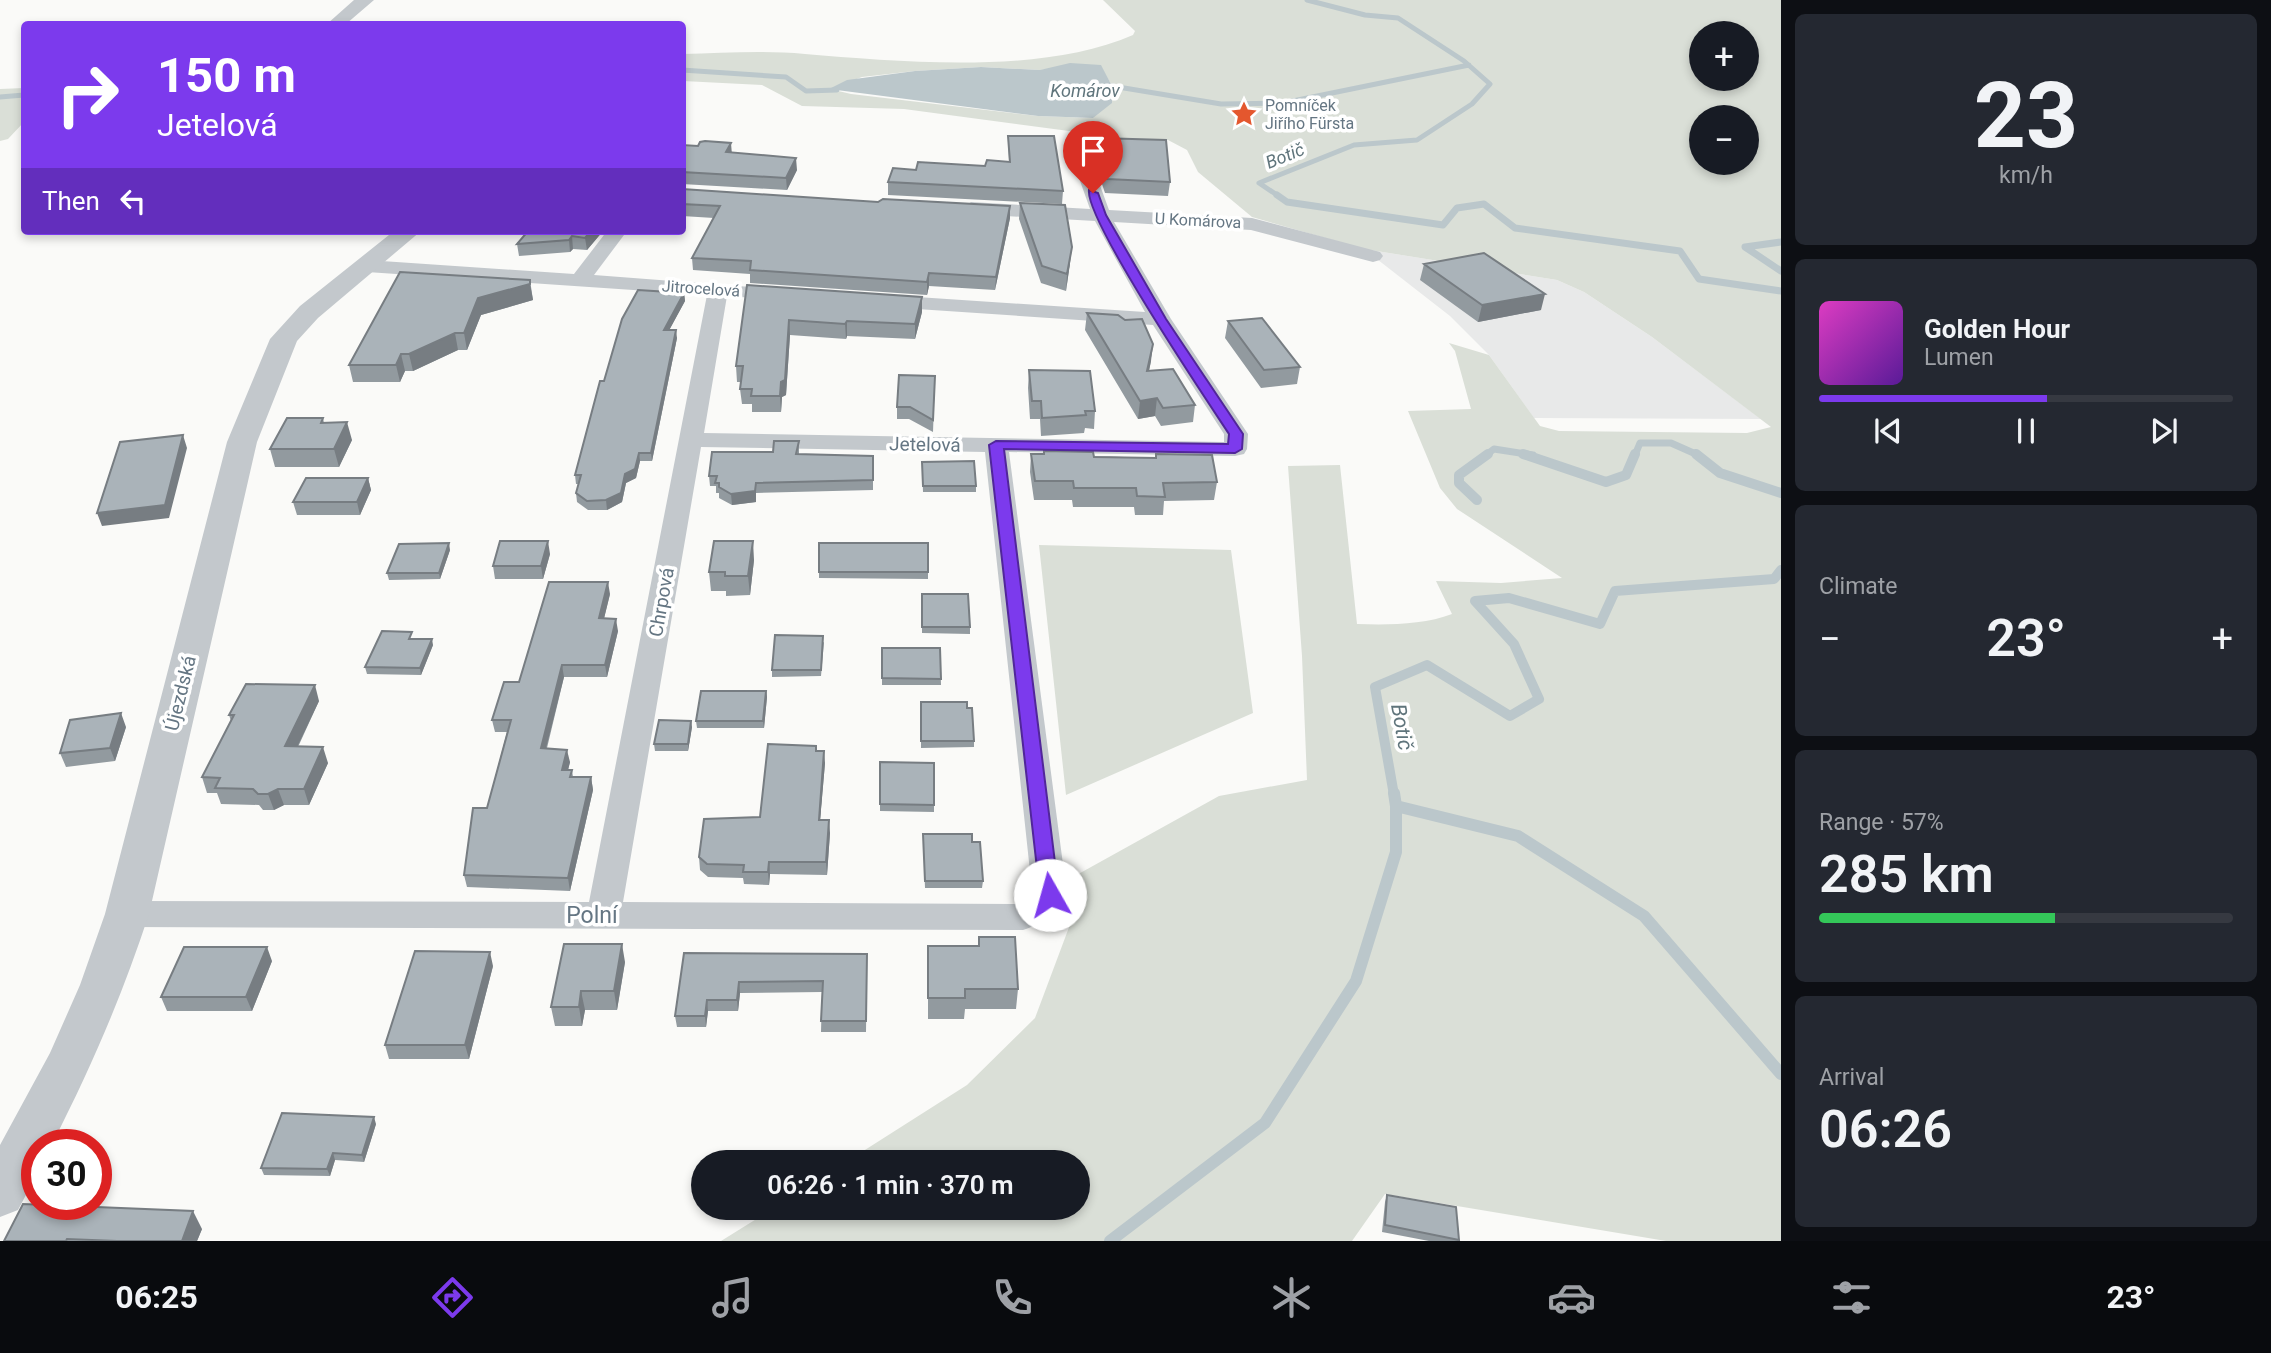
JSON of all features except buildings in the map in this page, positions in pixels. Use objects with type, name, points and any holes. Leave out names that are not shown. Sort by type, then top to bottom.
[{"type":"street","points":[[340,21],[365,0]]},
{"type":"street","name":"Jetelová","points":[[690,440],[1235,449],[1236,434],[1160,319],[1101,215],[1077,147]]},
{"type":"street","name":"U Komárova","points":[[947,207],[1252,223],[1373,256]]},
{"type":"street","name":"Újezdská","points":[[0,1194],[71,1060],[103,985],[127,914],[242,442],[284,339],[309,312],[404,235]]},
{"type":"street","points":[[580,280],[614,235]]},
{"type":"street","name":"Jitrocelová","points":[[367,266],[801,295]]},
{"type":"street","name":"Chrpová","points":[[604,915],[718,289]]},
{"type":"street","points":[[870,300],[1160,319]]},
{"type":"street","name":"Polní","points":[[127,914],[1023,917],[1050,895],[996,445]]},
{"type":"shaded area","points":[[1103,0],[1781,0],[1781,1241],[1666,1241],[1385,1194],[1352,1241],[721,1241],[755,1220],[1090,1220],[1090,1150],[865,1150],[967,1085],[1035,1018],[1071,922],[1073,877],[1219,796],[1307,780],[1302,656],[1288,466],[1340,465],[1357,624],[1405,624],[1452,614],[1436,581],[1501,583],[1562,578],[1457,509],[1440,488],[1408,411],[1471,409],[1455,351],[1449,343],[1489,355],[1540,426],[1559,431],[1747,433],[1771,427],[1652,337],[1584,292],[1557,280],[1364,249],[1252,217],[1198,172],[1187,150],[1168,140],[1137,140],[904,109],[802,106],[762,85],[686,81],[686,54],[775,52],[885,60],[972,62],[1015,61],[1097,48],[1133,35],[1135,31]],"holes":[[[1100,65],[1112,86],[1093,118],[1038,116],[851,94],[830,89],[862,77],[915,71],[981,67],[1040,70]]]},
{"type":"shaded area","points":[[21,88],[21,125],[8,139],[0,141],[0,89]]},
{"type":"shaded area","points":[[1364,249],[1557,280],[1584,292],[1652,337],[1761,419],[1534,418],[1489,355],[1450,316]]},
{"type":"shaded area","points":[[1039,545],[1231,550],[1253,713],[1066,795]]},
{"type":"water","name":"Komárov","points":[[1070,63],[1101,65],[1112,86],[1112,103],[1093,118],[1038,116],[829,89],[847,80],[915,71],[981,67],[1040,70]]},
{"type":"waterway","name":"Botič","points":[[1307,0],[1365,15],[1398,18],[1469,65]]},
{"type":"waterway","points":[[1112,86],[1221,104],[1283,103],[1469,65]]},
{"type":"waterway","name":"Botič","points":[[1277,195],[1259,183],[1354,145],[1417,140],[1472,104],[1490,84],[1469,65]]},
{"type":"waterway","points":[[686,70],[786,77],[806,91],[837,90]]},
{"type":"waterway","points":[[0,97],[21,95]]},
{"type":"waterway","name":"Botič","points":[[1277,195],[1287,202],[1443,225],[1457,208],[1484,204],[1515,228],[1680,251],[1699,279],[1781,291]]},
{"type":"waterway","name":"Botič","points":[[1781,242],[1745,247],[1781,271]]},
{"type":"waterway","points":[[1635,455],[1640,443],[1671,443],[1696,454]]},
{"type":"waterway","points":[[1486,455],[1494,449],[1533,455]]},
{"type":"waterway","points":[[1477,500],[1459,483],[1459,475],[1488,454]]},
{"type":"waterway","points":[[1523,454],[1606,482],[1626,475],[1635,454]]},
{"type":"waterway","points":[[1696,454],[1720,473],[1781,493]]},
{"type":"waterway","name":"Botič","points":[[1394,795],[1375,687],[1427,665],[1510,716],[1539,699],[1514,644],[1475,601],[1509,598],[1600,624],[1615,591],[1774,579],[1781,570]]},
{"type":"waterway","name":"Botič","points":[[1394,793],[1396,806]]},
{"type":"waterway","points":[[1110,1241],[1265,1123],[1356,981],[1396,852],[1396,806]]},
{"type":"waterway","name":"Botič","points":[[1396,806],[1518,836],[1644,916],[1781,1074]]},
{"type":"place","name":"Pomníček Jiřího Fürsta","points":[[1244,114]]},
{"type":"route","points":[[1050,895],[996,445],[1235,449],[1236,434],[1160,319],[1101,215],[1093,193]]}]
